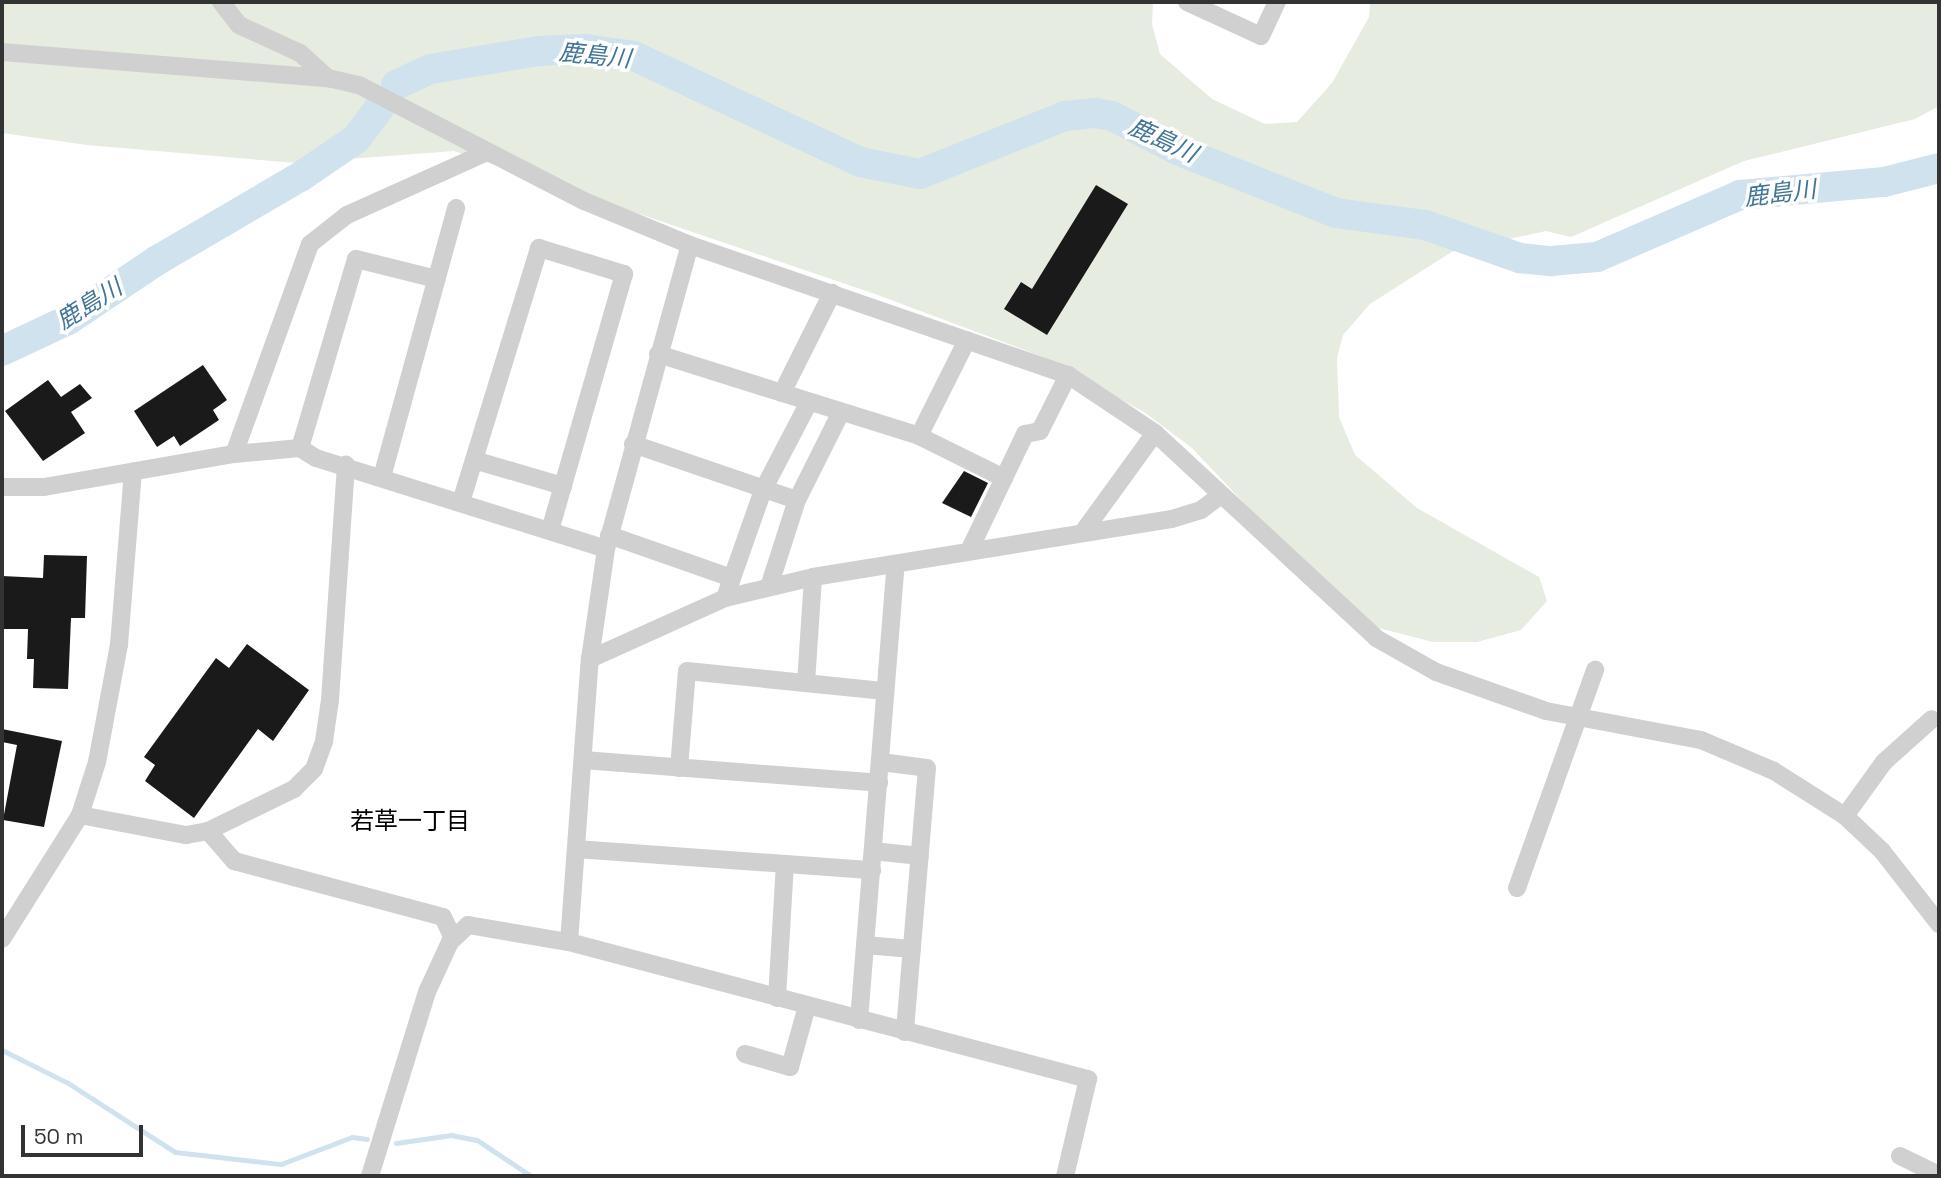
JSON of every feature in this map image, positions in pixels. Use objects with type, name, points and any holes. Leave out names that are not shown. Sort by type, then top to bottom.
[{"type":"street","points":[[221,2],[239,25],[300,53],[328,78]]},
{"type":"street","points":[[1187,2],[1261,36],[1277,2]]},
{"type":"street","points":[[2,52],[328,78],[391,98],[487,152],[584,201],[690,245],[1068,375],[1155,433],[1351,619],[1404,656],[1546,711],[1701,740],[1734,751],[1844,816],[1882,851],[1939,924]]},
{"type":"street","points":[[234,454],[310,244],[347,215],[487,152]]},
{"type":"street","points":[[382,477],[456,208]]},
{"type":"street","points":[[569,942],[590,659],[608,542],[690,245]]},
{"type":"street","points":[[461,502],[539,247],[624,274],[550,531]]},
{"type":"street","points":[[300,449],[356,259],[436,279]]},
{"type":"street","points":[[782,393],[832,293]]},
{"type":"street","points":[[919,436],[967,340]]},
{"type":"street","points":[[658,354],[919,436],[1004,478]]},
{"type":"street","points":[[969,551],[1025,434],[1041,430],[1068,375]]},
{"type":"street","points":[[725,598],[763,490],[809,402]]},
{"type":"street","points":[[769,587],[797,500],[841,412]]},
{"type":"street","points":[[1083,532],[1155,433]]},
{"type":"street","points":[[633,444],[797,500]]},
{"type":"street","points":[[2,487],[44,487],[234,454],[300,449],[550,531],[608,542],[732,578]]},
{"type":"street","points":[[474,460],[563,486]]},
{"type":"street","points":[[80,815],[173,834],[208,831],[294,789],[314,769],[324,741],[346,465]]},
{"type":"street","points":[[2,939],[53,864],[80,815],[111,707],[133,472]]},
{"type":"street","points":[[590,659],[725,598],[813,577],[1172,519],[1201,510],[1221,495]]},
{"type":"street","points":[[859,1020],[895,564]]},
{"type":"street","points":[[806,683],[813,577]]},
{"type":"street","points":[[1517,888],[1581,717],[1595,670]]},
{"type":"street","points":[[679,768],[687,671],[885,691]]},
{"type":"street","points":[[1844,816],[1884,762],[1932,719]]},
{"type":"street","points":[[583,760],[879,783]]},
{"type":"street","points":[[881,762],[927,768],[905,1032]]},
{"type":"street","points":[[208,831],[234,861],[443,917],[453,938]]},
{"type":"street","points":[[576,849],[872,870]]},
{"type":"street","points":[[873,851],[920,856]]},
{"type":"street","points":[[777,998],[785,864]]},
{"type":"street","points":[[370,1176],[427,992],[453,938],[468,925],[489,925],[569,942],[1088,1079],[1065,1176]]},
{"type":"street","points":[[865,945],[912,949]]},
{"type":"street","points":[[744,1054],[790,1067],[807,1006]]},
{"type":"street","points":[[1900,1156],[1938,1172]]},
{"type":"shaded area","points":[[2,2],[1153,2],[1152,24],[1160,54],[1212,99],[1265,124],[1297,122],[1332,83],[1369,17],[1370,2],[1939,2],[1939,106],[1915,119],[1744,161],[1571,237],[1546,231],[1453,251],[1370,304],[1343,335],[1337,358],[1339,417],[1355,455],[1417,508],[1539,577],[1547,601],[1521,630],[1477,642],[1433,642],[1378,628],[1345,610],[1192,448],[1144,412],[1038,355],[875,294],[454,151],[296,163],[87,145],[2,133]]},
{"type":"building","points":[[1096,185],[1128,204],[1047,335],[1004,309],[1021,282],[1032,289]]},
{"type":"building","points":[[203,365],[227,400],[213,410],[219,420],[180,446],[174,436],[157,447],[134,411]]},
{"type":"building","points":[[48,380],[61,397],[80,384],[92,398],[71,412],[85,433],[43,461],[5,411]]},
{"type":"building","points":[[964,471],[988,483],[971,517],[942,503]]},
{"type":"building","points":[[44,555],[87,556],[85,618],[71,618],[68,689],[33,688],[34,659],[27,659],[28,629],[2,629],[2,576],[43,578]]},
{"type":"building","points":[[247,644],[309,690],[273,741],[258,729],[194,818],[145,781],[155,765],[144,757],[216,658],[229,668]]},
{"type":"building","points":[[2,729],[62,741],[44,827],[3,820],[17,745],[2,742]]},
{"type":"waterway","name":"鹿島川","points":[[396,85],[431,69],[538,51],[585,49],[634,56],[860,162],[920,174],[1065,116],[1095,113],[1112,116],[1177,150],[1336,213],[1425,225],[1520,258],[1551,261],[1597,257],[1740,195],[1884,182],[1939,168]]},
{"type":"waterway","name":"鹿島川","points":[[2,351],[68,320],[156,261],[300,177],[356,139],[379,109]]},
{"type":"waterway","points":[[2,1050],[68,1083],[175,1152],[281,1164],[352,1137],[367,1139]]},
{"type":"waterway","points":[[396,1143],[451,1135],[477,1140],[531,1176]]},
{"type":"district","name":"若草一丁目","points":[[410,821]]}]
